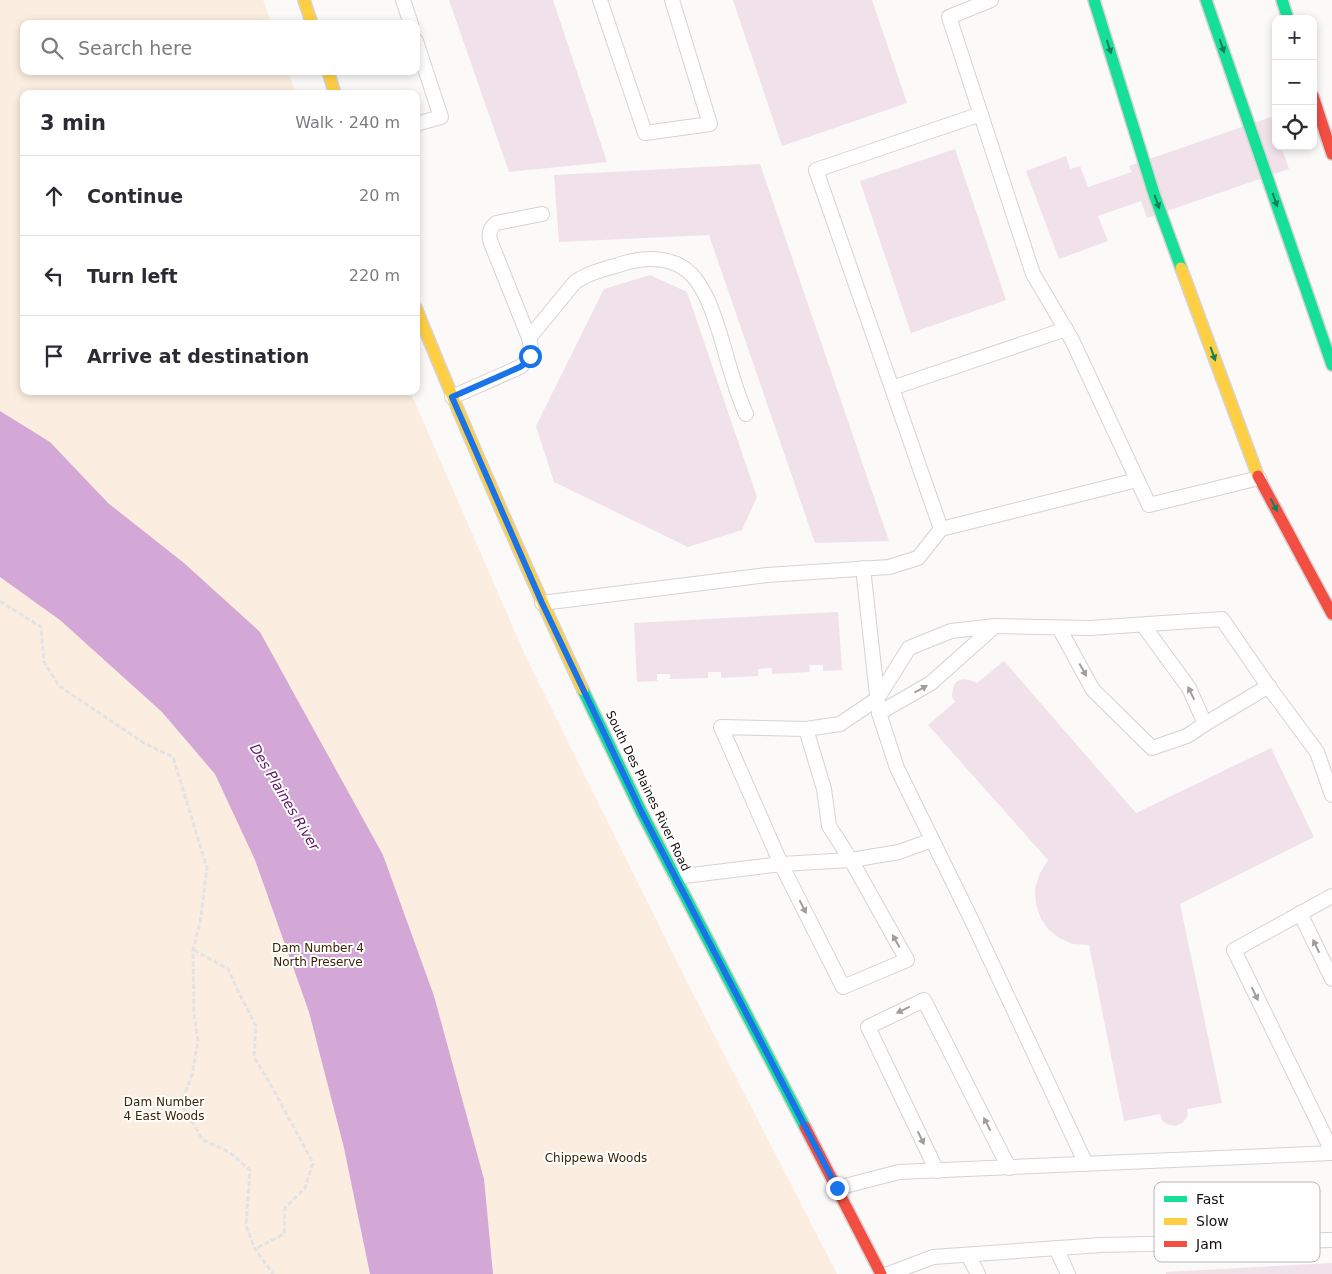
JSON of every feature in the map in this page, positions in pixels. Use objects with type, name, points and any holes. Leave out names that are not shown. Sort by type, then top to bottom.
[{"type":"main road","points":[[304,0],[311,20]]},
{"type":"main road","points":[[1094,0],[1154,194],[1259,478],[1332,614]]},
{"type":"main road","points":[[1206,0],[1332,365]]},
{"type":"main road","points":[[1282,0],[1287,15]]},
{"type":"main road","points":[[329,75],[334,90]]},
{"type":"main road","points":[[1316,105],[1332,154]]},
{"type":"main road","name":"South Des Plaines River Road","points":[[420,318],[452,397],[542,603],[642,813],[881,1274]]},
{"type":"lane","points":[[403,0],[410,20]]},
{"type":"lane","points":[[600,0],[645,133],[710,124],[672,0]]},
{"type":"lane","points":[[991,0],[949,17],[1033,274],[1072,340],[1149,505],[1259,478]]},
{"type":"lane","points":[[420,52],[441,117],[420,123]]},
{"type":"lane","points":[[941,529],[816,170],[981,114]]},
{"type":"lane","points":[[452,397],[520,367],[527,362],[530,356],[531,344],[529,338],[489,237],[491,227],[496,223],[542,214]]},
{"type":"lane","points":[[529,338],[581,277],[642,259],[658,259],[674,263],[684,268],[692,276],[706,297],[722,339],[733,382],[746,414]]},
{"type":"lane","points":[[892,388],[1066,330]]},
{"type":"lane","points":[[542,603],[767,575],[889,567],[918,558],[941,529],[1137,480]]},
{"type":"lane","points":[[863,568],[878,706],[896,768],[973,923],[1086,1164]]},
{"type":"lane","points":[[878,706],[910,648],[951,632],[995,626],[1090,628],[1222,619],[1317,752],[1332,795]]},
{"type":"lane","points":[[1143,624],[1189,688],[1205,724]]},
{"type":"lane","points":[[806,729],[824,789],[829,826],[851,860],[907,960],[843,987],[781,864],[721,727],[806,729],[840,724],[930,683],[995,626]]},
{"type":"lane","points":[[1059,628],[1094,690],[1152,748],[1187,736],[1269,686]]},
{"type":"lane","points":[[676,878],[781,864],[851,860],[899,852],[932,840]]},
{"type":"lane","points":[[837,1188],[899,1172],[1332,1152],[1234,950],[1332,896]]},
{"type":"lane","points":[[1300,913],[1332,980]]},
{"type":"lane","points":[[937,1171],[868,1026],[924,1000],[1009,1168]]},
{"type":"lane","points":[[888,1274],[933,1257],[1101,1245],[1154,1244]]},
{"type":"lane","points":[[1056,1248],[1068,1274]]},
{"type":"lane","points":[[968,1255],[978,1274]]},
{"type":"path","points":[[0,603],[41,627],[44,662],[59,686],[144,743],[173,757],[207,868],[200,922],[193,950],[194,1014],[198,1041],[192,1075],[181,1104],[203,1140],[229,1152],[250,1170],[246,1226],[256,1249],[273,1274]]},
{"type":"path","points":[[193,950],[228,969],[256,1026],[254,1057],[282,1104],[313,1163],[305,1188],[285,1208],[284,1234],[256,1249]]},
{"type":"green space","name":"Dam Number 4 North Preserve","points":[[0,0],[263,0],[270,20],[20,20],[20,75],[289,75],[295,90],[20,90],[20,395],[412,395],[525,655],[688,984],[837,1274],[0,1274]]},
{"type":"water","name":"Des Plaines River","points":[[0,411],[50,442],[108,503],[184,563],[260,632],[383,855],[434,996],[484,1179],[493,1274],[370,1274],[344,1148],[309,1012],[255,860],[215,774],[162,712],[60,620],[0,577]]},
{"type":"building","points":[[449,0],[553,0],[607,162],[509,172]]},
{"type":"building","points":[[733,0],[872,0],[907,103],[782,146]]},
{"type":"building","points":[[1271,117],[1272,150],[1282,150],[1289,169],[1147,218],[1141,201],[1098,216],[1108,241],[1059,259],[1026,171],[1066,156],[1070,169],[1080,166],[1088,187],[1132,172],[1129,166]]},
{"type":"building","points":[[955,149],[1006,300],[911,333],[860,181]]},
{"type":"building","points":[[760,164],[889,541],[815,543],[709,235],[559,242],[554,175]]},
{"type":"building","points":[[650,275],[687,292],[757,497],[742,530],[688,547],[554,482],[536,426],[604,289]]},
{"type":"building","points":[[838,612],[842,670],[823,671],[823,665],[809,665],[810,672],[772,674],[772,668],[758,669],[758,676],[721,678],[721,672],[708,672],[708,678],[670,679],[670,674],[657,674],[657,681],[637,682],[634,623]]},
{"type":"building","points":[[1004,661],[1136,813],[1271,748],[1314,837],[1180,904],[1222,1103],[1187,1109],[1188,1114],[1185,1120],[1176,1126],[1166,1124],[1160,1114],[1124,1121],[1089,945],[1073,944],[1061,939],[1049,930],[1041,919],[1036,904],[1035,889],[1040,873],[1048,860],[928,725],[955,702],[952,696],[956,682],[962,679],[977,683]]},
{"type":"building","points":[[1332,1263],[1332,1274],[1166,1274],[1166,1272]]},
{"type":"traffic: fast","points":[[1094,0],[1154,194],[1181,268]]},
{"type":"traffic: fast","points":[[1206,0],[1332,365]]},
{"type":"traffic: fast","points":[[1282,0],[1287,15]]},
{"type":"traffic: fast","points":[[583,690],[642,813],[805,1127]]},
{"type":"traffic: slow","points":[[304,0],[311,20]]},
{"type":"traffic: slow","points":[[329,75],[334,90]]},
{"type":"traffic: slow","points":[[1181,268],[1258,476]]},
{"type":"traffic: slow","points":[[420,318],[497,500],[583,690]]},
{"type":"traffic: jam","points":[[1316,105],[1332,154]]},
{"type":"traffic: jam","points":[[1258,476],[1332,614]]},
{"type":"traffic: jam","points":[[805,1127],[881,1274]]},
{"type":"route","points":[[530,356],[527,362],[520,367],[452,397],[542,603],[642,813],[837,1188]]},
{"type":"park label","name":"Dam Number 4 East Woods","points":[[164,1109]]},
{"type":"park label","name":"Chippewa Woods","points":[[596,1158]]}]
